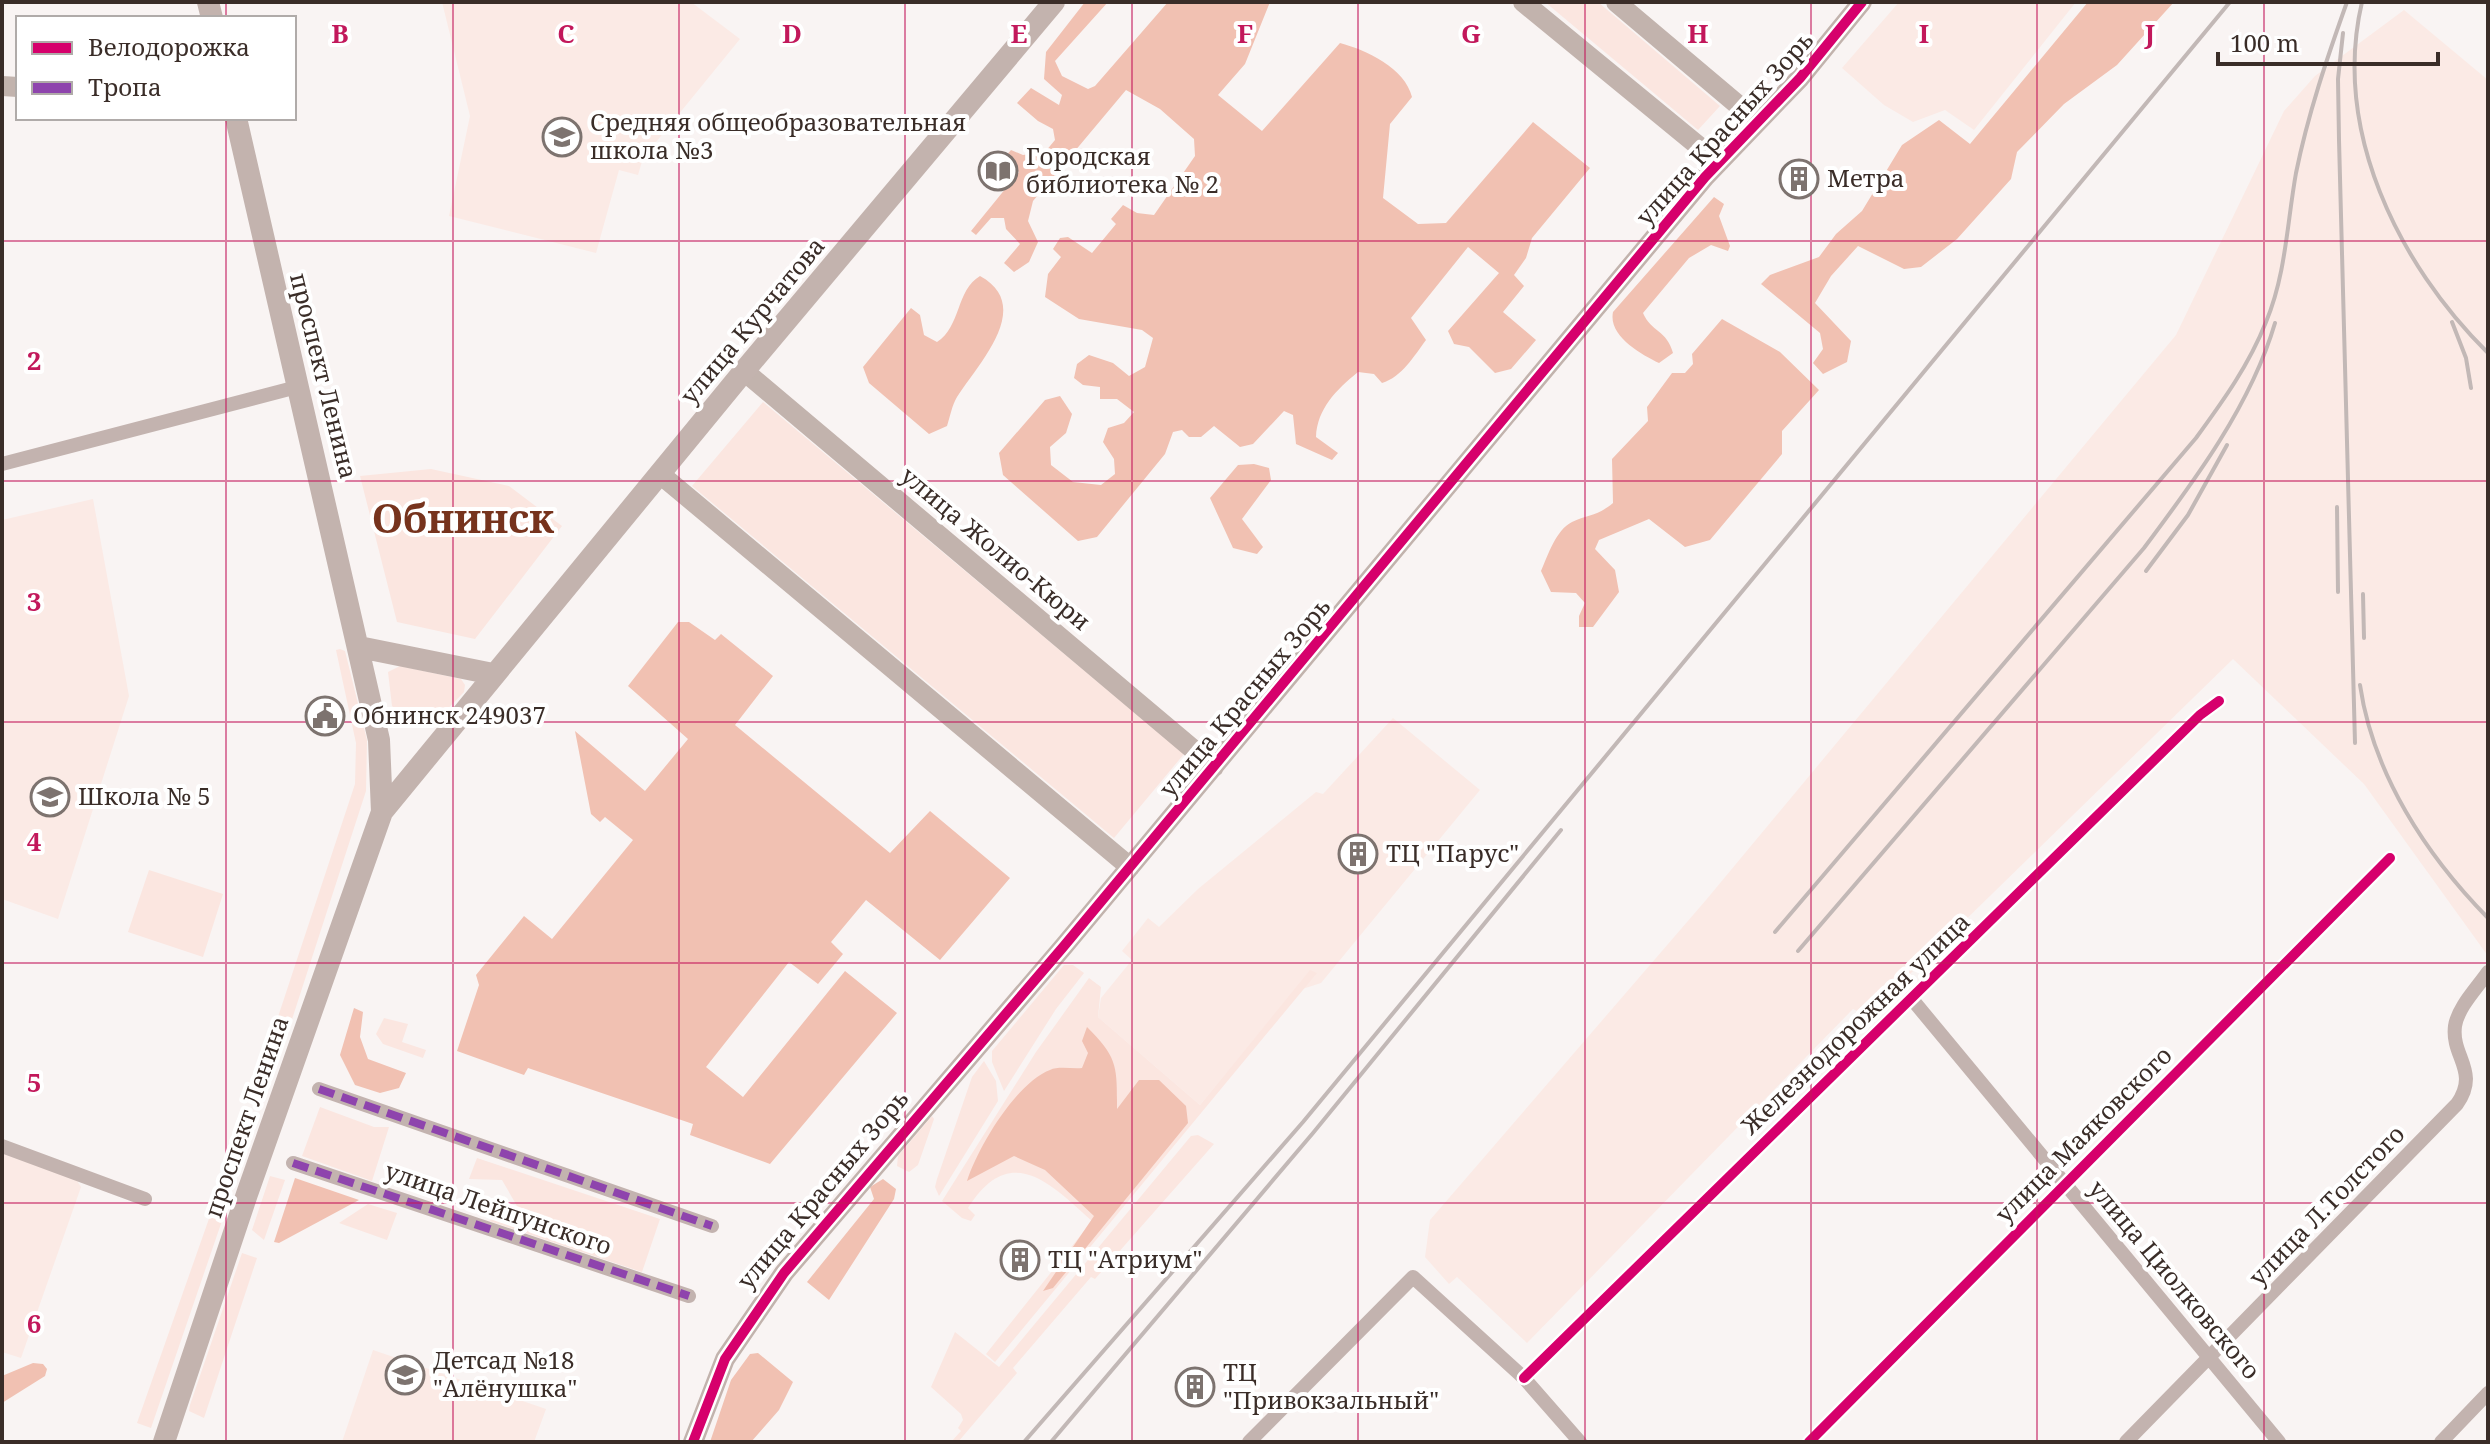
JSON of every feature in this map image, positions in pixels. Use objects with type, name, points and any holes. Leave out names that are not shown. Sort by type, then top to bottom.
[{"type":"main road","name":"улица Курчатова","points":[[382,812],[744,371],[1054,2]]},
{"type":"main road","name":"проспект Ленина","points":[[164,1442],[247,1194],[382,812],[379,740],[308,418],[297,387],[236,120]]},
{"type":"main road","points":[[359,647],[493,674]]},
{"type":"street","points":[[1523,2],[1718,162]]},
{"type":"street","points":[[1616,2],[1757,121]]},
{"type":"street","name":"улица Красных Зорь","points":[[693,1442],[725,1359],[784,1273],[1130,867],[1718,162],[1800,78],[1862,2]]},
{"type":"street","name":"улица Жолио-Кюри","points":[[744,371],[1214,767]]},
{"type":"street","points":[[2,464],[297,387]]},
{"type":"street","points":[[660,474],[1130,867]]},
{"type":"street","name":"Железнодорожная улица","points":[[1524,1378],[2200,715],[2219,701]]},
{"type":"street","name":"улица Маяковского","points":[[1809,1442],[2064,1182],[2390,858]]},
{"type":"street","name":"улица Л.Толстого","points":[[2126,1442],[2457,1104],[2466,1091],[2468,1077],[2455,1027],[2461,1011],[2488,972]]},
{"type":"street","name":"улица Циолковского","points":[[1911,998],[2279,1442]]},
{"type":"street","points":[[319,1089],[712,1226]]},
{"type":"street","points":[[2,1146],[145,1199]]},
{"type":"street","name":"улица Лейпунского","points":[[293,1163],[689,1296]]},
{"type":"street","points":[[1249,1442],[1413,1277],[1524,1378],[1580,1442]]},
{"type":"street","points":[[2441,1442],[2488,1393]]},
{"type":"shaded area","name":"Средняя общеобразовательная школа №3","points":[[442,2],[691,2],[740,39],[643,158],[638,175],[619,170],[596,253],[449,216],[470,116]]},
{"type":"shaded area","points":[[1085,2],[1108,2],[1055,61],[1062,76],[1088,89],[1095,86],[1168,2],[1270,2],[1245,64],[1218,95],[1262,131],[1340,43],[1383,62],[1401,77],[1412,97],[1390,124],[1383,198],[1418,224],[1446,223],[1533,122],[1590,168],[1532,238],[1526,258],[1514,275],[1524,286],[1503,312],[1536,340],[1511,369],[1495,373],[1469,347],[1454,344],[1448,331],[1499,273],[1468,247],[1411,318],[1426,340],[1407,365],[1396,376],[1382,383],[1374,374],[1358,372],[1335,393],[1324,409],[1316,437],[1338,453],[1332,460],[1296,444],[1293,415],[1284,411],[1253,444],[1240,447],[1214,426],[1201,437],[1189,437],[1182,430],[1173,432],[1165,454],[1097,537],[1078,541],[1003,475],[999,453],[1045,400],[1060,396],[1072,414],[1066,433],[1050,447],[1051,465],[1073,482],[1101,485],[1115,474],[1114,459],[1103,442],[1108,428],[1124,423],[1134,412],[1117,399],[1100,399],[1100,387],[1083,385],[1074,378],[1077,364],[1089,355],[1113,363],[1129,376],[1145,367],[1153,338],[1142,330],[1079,319],[1045,297],[1048,274],[1061,257],[1053,249],[1060,238],[1068,237],[1092,253],[1116,224],[1111,219],[1123,205],[1137,213],[1154,215],[1195,156],[1194,139],[1160,109],[1126,90],[1033,201],[1028,221],[1038,242],[1029,262],[1014,272],[1004,263],[1020,244],[1006,229],[1004,218],[991,218],[976,235],[971,231],[1019,172],[1004,158],[1011,150],[1023,155],[1045,152],[1055,140],[1053,129],[1017,103],[1031,88],[1059,105],[1062,95],[1044,79],[1046,52]]},
{"type":"shaded area","points":[[1545,2],[1598,2],[1720,106],[1698,130]]},
{"type":"shaded area","points":[[1899,2],[2076,2],[1974,130],[1945,110],[1913,122],[1884,105],[1842,68]]},
{"type":"shaded area","points":[[2088,2],[2174,2],[2117,65],[2064,104],[2017,152],[2011,179],[1957,239],[1921,267],[1904,269],[1858,246],[1831,276],[1815,303],[1851,341],[1847,362],[1823,374],[1813,363],[1823,349],[1820,333],[1761,284],[1770,275],[1819,257],[1836,234],[1862,211],[1902,145],[1939,120],[1970,144]]},
{"type":"shaded area","points":[[2404,10],[2488,80],[2488,956],[2364,784],[2233,659],[1867,1016],[1853,1009],[1527,1343],[1457,1277],[1449,1284],[1425,1257],[1430,1220],[1706,900],[2176,335],[2284,111],[2315,76]]},
{"type":"shaded area","points":[[1714,197],[1724,204],[1719,216],[1730,246],[1728,251],[1711,245],[1689,258],[1643,313],[1667,340],[1673,353],[1659,363],[1627,343],[1616,329],[1613,312]]},
{"type":"shaded area","points":[[980,276],[996,288],[1003,303],[997,335],[955,400],[947,426],[929,434],[869,383],[863,367],[911,308],[920,315],[924,335],[937,342],[950,327],[972,282]]},
{"type":"shaded area","points":[[1722,319],[1780,352],[1819,390],[1782,431],[1782,454],[1710,540],[1685,547],[1649,519],[1599,540],[1595,549],[1615,570],[1619,592],[1593,627],[1579,627],[1579,616],[1585,603],[1576,593],[1551,592],[1541,571],[1550,551],[1566,526],[1613,503],[1612,459],[1648,421],[1647,407],[1672,373],[1685,373],[1693,364],[1692,354]]},
{"type":"shaded area","points":[[763,402],[1184,754],[1114,838],[692,486]]},
{"type":"shaded area","points":[[1254,464],[1269,468],[1271,480],[1242,519],[1263,547],[1257,554],[1233,548],[1210,498],[1238,465]]},
{"type":"shaded area","points":[[431,469],[509,486],[562,526],[475,639],[397,622],[360,476]]},
{"type":"shaded area","name":"Школа № 5","points":[[93,499],[129,696],[58,919],[2,899],[2,520]]},
{"type":"shaded area","points":[[678,622],[689,622],[715,640],[721,634],[773,676],[735,725],[890,853],[930,811],[1010,878],[940,960],[866,900],[831,942],[843,954],[818,984],[789,962],[706,1067],[743,1097],[845,971],[897,1013],[770,1164],[690,1135],[693,1124],[528,1068],[524,1075],[457,1051],[479,985],[476,975],[524,916],[552,939],[633,840],[605,817],[600,822],[591,814],[575,731],[645,791],[688,739],[628,686]]},
{"type":"shaded area","points":[[336,650],[345,651],[367,740],[366,791],[284,1044],[273,1032],[355,784],[356,743]]},
{"type":"shaded area","points":[[400,666],[461,679],[465,685],[464,692],[433,724],[414,726],[392,706],[388,672]]},
{"type":"shaded area","points":[[1393,718],[1480,790],[1321,983],[1293,992],[1200,1105],[1098,1017],[1101,998],[1132,960],[1122,951],[1148,918],[1159,927],[1198,889],[1316,792],[1323,794]]},
{"type":"shaded area","points":[[149,870],[223,894],[203,957],[128,932]]},
{"type":"shaded area","points":[[1064,965],[1073,965],[1084,973],[1056,1009],[1004,1091],[992,1062],[992,1051]]},
{"type":"shaded area","points":[[1310,970],[1317,973],[995,1362],[986,1354],[1092,1221],[1045,1183],[1030,1175],[1015,1173],[999,1176],[984,1188],[968,1208],[975,1215],[971,1221],[962,1218],[942,1201],[1036,1052],[1089,978],[1101,987],[1098,1017],[1200,1105]]},
{"type":"shaded area","points":[[354,1008],[363,1012],[360,1037],[368,1059],[406,1073],[399,1088],[380,1093],[355,1085],[340,1055]]},
{"type":"shaded area","points":[[384,1018],[408,1024],[402,1042],[426,1050],[423,1058],[383,1044],[376,1034]]},
{"type":"shaded area","points":[[1087,1027],[1105,1047],[1114,1064],[1117,1109],[1139,1080],[1159,1080],[1186,1106],[1188,1123],[1053,1288],[1043,1291],[1094,1216],[1045,1170],[1014,1156],[967,1181],[989,1134],[1024,1088],[1053,1069],[1082,1068],[1088,1053],[1082,1041]]},
{"type":"shaded area","points":[[984,1061],[996,1081],[998,1101],[939,1196],[935,1187],[937,1179],[972,1077]]},
{"type":"shaded area","points":[[320,1107],[374,1127],[389,1127],[372,1181],[302,1156]]},
{"type":"shaded area","points":[[932,1116],[934,1119],[918,1165],[909,1172],[897,1166],[898,1156]]},
{"type":"shaded area","points":[[1198,1135],[1214,1144],[1095,1279],[1091,1277],[1013,1368],[1017,1373],[958,1442],[951,1442],[961,1431],[958,1428],[963,1420],[961,1414],[931,1387],[955,1332],[999,1367],[1191,1136]]},
{"type":"shaded area","points":[[2,1152],[76,1179],[81,1187],[21,1358],[2,1352]]},
{"type":"shaded area","points":[[477,1158],[660,1219],[642,1272],[489,1221],[517,1206],[502,1180],[469,1179]]},
{"type":"shaded area","points":[[270,1176],[285,1180],[264,1240],[252,1230]]},
{"type":"shaded area","points":[[295,1178],[359,1200],[279,1243],[274,1242]]},
{"type":"shaded area","points":[[883,1179],[896,1189],[894,1199],[829,1300],[807,1282],[874,1199],[870,1187]]},
{"type":"shaded area","points":[[217,1196],[223,1201],[225,1212],[151,1428],[137,1423]]},
{"type":"shaded area","points":[[368,1204],[397,1213],[387,1240],[339,1223]]},
{"type":"shaded area","points":[[242,1253],[257,1258],[204,1418],[189,1411],[190,1405]]},
{"type":"shaded area","name":"Детсад №18 \"Алёнушка\"","points":[[373,1350],[546,1409],[534,1442],[342,1442]]},
{"type":"shaded area","points":[[758,1353],[793,1382],[779,1410],[751,1442],[710,1442],[731,1380],[750,1354]]},
{"type":"shaded area","points":[[33,1363],[43,1364],[47,1369],[45,1376],[2,1403],[2,1376]]},
{"type":"railway","points":[[1024,1442],[1303,1122],[2230,2]]},
{"type":"railway","points":[[1775,932],[2196,438],[2235,382],[2252,353],[2273,304],[2301,151],[2318,86],[2347,2]]},
{"type":"railway","points":[[2362,2],[2355,50],[2356,98],[2365,146],[2380,192],[2401,237],[2426,279],[2488,353]]},
{"type":"railway","points":[[2343,33],[2338,79],[2339,140],[2355,743]]},
{"type":"railway","points":[[2452,322],[2466,358],[2471,388]]},
{"type":"railway","points":[[1798,951],[2144,548],[2220,441],[2252,383],[2275,323]]},
{"type":"railway","points":[[2146,571],[2188,515],[2227,445]]},
{"type":"railway","points":[[2337,507],[2338,592]]},
{"type":"railway","points":[[2363,594],[2364,638]]},
{"type":"railway","points":[[2360,685],[2377,750],[2406,811],[2444,868],[2488,918]]},
{"type":"railway","points":[[1051,1442],[1313,1133],[1561,830]]},
{"type":"marked path","points":[[319,1089],[712,1226]]},
{"type":"marked path","points":[[293,1163],[689,1296]]},
{"type":"cycle path","points":[[693,1442],[725,1359],[784,1273],[1064,946],[1705,177],[1800,78],[1862,2]]},
{"type":"cycle path","points":[[1524,1378],[2200,715],[2219,701]]},
{"type":"cycle path","points":[[1809,1442],[2390,858]]},
{"type":"place","name":"Средняя общеобразовательная школа №3","points":[[562,137]]},
{"type":"place","name":"Городская библиотека № 2","points":[[998,171]]},
{"type":"place","name":"Метра","points":[[1799,179]]},
{"type":"place","name":"Обнинск 249037","points":[[325,716]]},
{"type":"place","name":"Школа № 5","points":[[50,797]]},
{"type":"place","name":"ТЦ \"Парус\"","points":[[1358,854]]},
{"type":"place","name":"ТЦ \"Атриум\"","points":[[1020,1260]]},
{"type":"place","name":"Детсад №18 \"Алёнушка\"","points":[[405,1375]]},
{"type":"place","name":"ТЦ \"Привокзальный\"","points":[[1195,1387]]},
{"type":"district","name":"Обнинск","points":[[463,519]]}]
